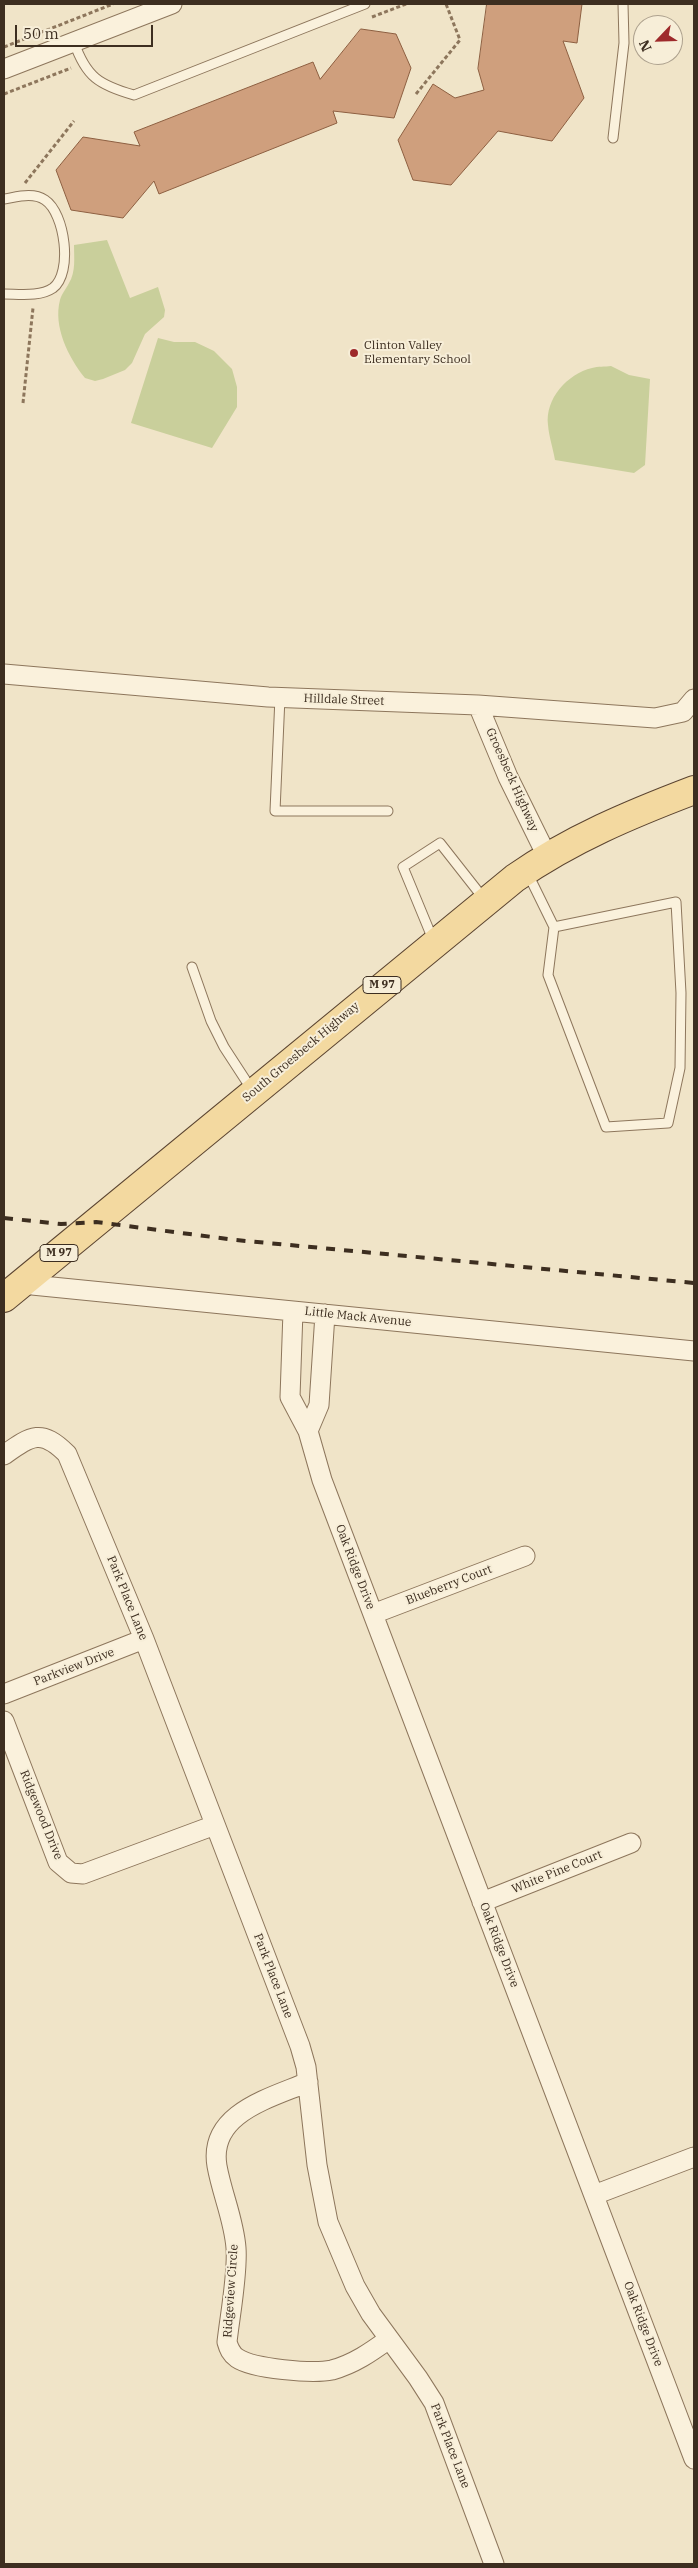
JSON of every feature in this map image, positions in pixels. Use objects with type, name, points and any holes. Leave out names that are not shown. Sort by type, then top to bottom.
[{"type":"main road","name":"South Groesbeck Highway","points":[[13,1291],[434,942],[537,863],[585,835],[638,810],[694,790]]},
{"type":"street","points":[[4,70],[172,4]]},
{"type":"street","name":"Hilldale Street","points":[[4,674],[280,697],[478,705],[655,718],[688,705]]},
{"type":"street","name":"Groesbeck Highway","points":[[478,705],[508,777],[537,863]]},
{"type":"street","name":"Little Mack Avenue","points":[[13,1291],[293,1311],[694,1351]]},
{"type":"street","name":"Oak Ridge Drive","points":[[293,1311],[290,1397],[308,1431],[322,1480],[694,2459]]},
{"type":"street","points":[[308,1431],[319,1405],[325,1314]]},
{"type":"street","name":"Park Place Lane","points":[[4,1454],[29,1437],[46,1438],[55,1442],[68,1454],[144,1639],[300,2046],[308,2082],[317,2166],[328,2222],[355,2286],[371,2314],[434,2403],[494,2564]]},
{"type":"street","name":"Blueberry Court","points":[[373,1614],[525,1556]]},
{"type":"street","name":"Parkview Drive","points":[[4,1694],[144,1639]]},
{"type":"street","name":"Ridgewood Drive","points":[[4,1721],[58,1862],[70,1873],[83,1874],[215,1826]]},
{"type":"street","name":"White Pine Court","points":[[482,1902],[631,1843]]},
{"type":"street","name":"Ridgeview Circle","points":[[308,2082],[238,2113],[222,2133],[218,2146],[217,2167],[234,2229],[237,2250],[227,2342],[229,2348],[238,2359],[257,2366],[317,2371],[330,2370],[366,2356],[389,2338]]},
{"type":"street","points":[[594,2195],[694,2157]]},
{"type":"lane","points":[[74,42],[80,58],[93,77],[103,84],[134,95],[365,4]]},
{"type":"lane","points":[[613,138],[624,43],[623,4]]},
{"type":"lane","points":[[4,199],[30,195],[44,199],[58,217],[64,251],[62,274],[54,287],[42,293],[4,294]]},
{"type":"lane","points":[[280,697],[275,811],[388,811]]},
{"type":"lane","points":[[434,942],[403,867],[440,843],[486,901]]},
{"type":"lane","points":[[537,863],[554,927],[548,975],[606,1127],[668,1123],[680,1068],[680,993],[676,902],[554,927]]},
{"type":"lane","points":[[192,966],[211,1021],[224,1047],[254,1092]]},
{"type":"path","points":[[4,47],[113,4]]},
{"type":"path","points":[[366,20],[406,4]]},
{"type":"path","points":[[416,94],[460,40],[446,4]]},
{"type":"path","points":[[4,94],[71,67],[76,75]]},
{"type":"path","points":[[31,185],[24,185],[74,121]]},
{"type":"path","points":[[23,403],[32,308],[39,307]]},
{"type":"green space","points":[[107,240],[130,298],[158,287],[165,310],[164,317],[145,334],[132,363],[125,370],[95,381],[85,378],[73,361],[60,331],[58,310],[61,298],[73,274],[74,245]]},
{"type":"green space","points":[[158,338],[174,342],[195,342],[214,351],[232,369],[237,387],[237,407],[212,448],[131,423]]},
{"type":"green space","points":[[611,366],[629,375],[650,379],[645,465],[634,473],[555,460],[550,438],[548,415],[554,397],[560,389],[566,382],[583,371],[594,367]]},
{"type":"building","points":[[487,4],[582,4],[577,43],[563,41],[584,98],[552,141],[498,131],[451,185],[413,180],[398,140],[433,84],[455,98],[484,90],[478,69]]},
{"type":"building","points":[[361,29],[396,34],[411,68],[394,118],[333,111],[337,123],[159,194],[154,181],[123,218],[71,210],[56,170],[83,137],[140,146],[134,132],[313,62],[320,79]]},
{"type":"railway","points":[[4,1218],[61,1224],[96,1222],[236,1240],[694,1283]]},
{"type":"place","name":"Clinton Valley Elementary School","points":[[354,353]]}]
